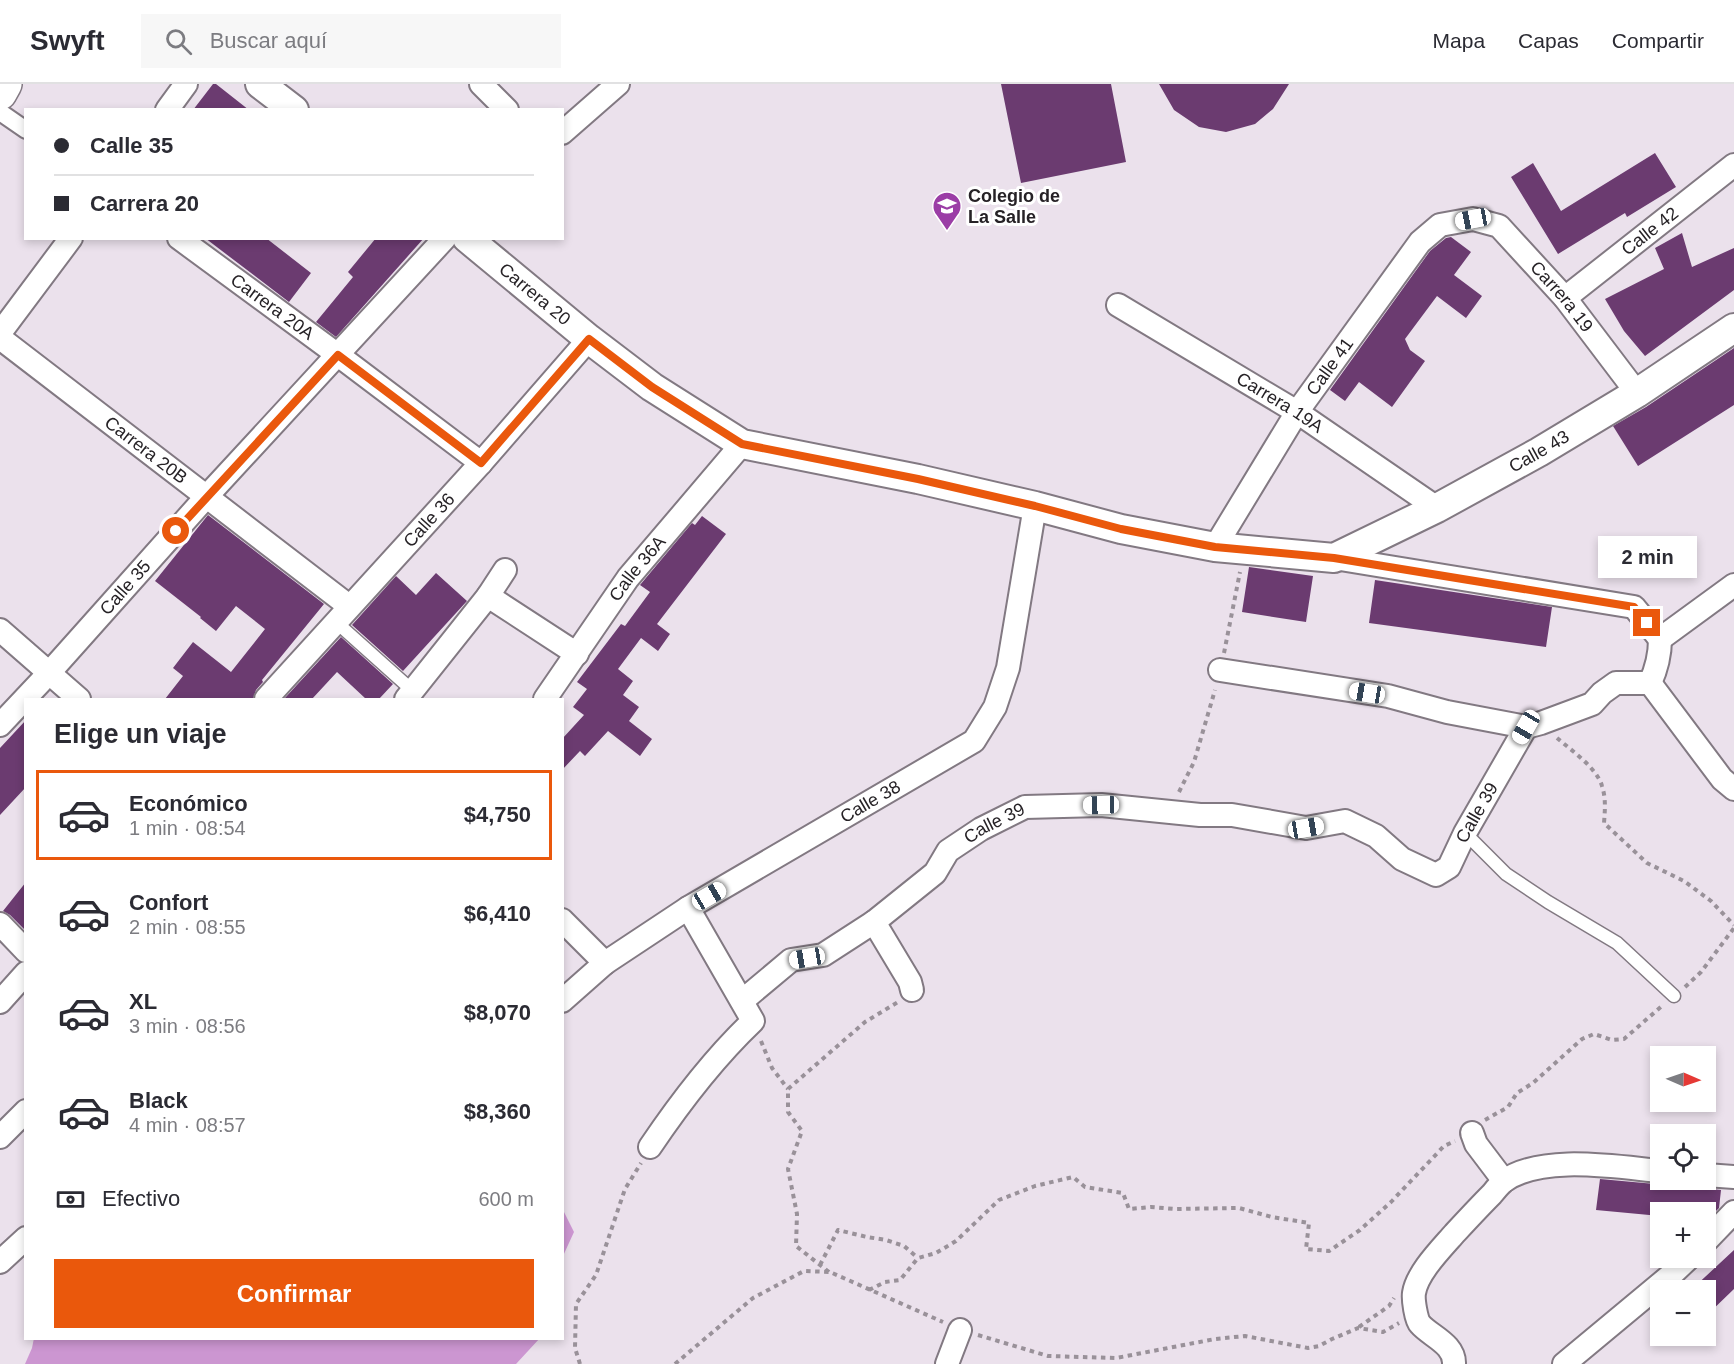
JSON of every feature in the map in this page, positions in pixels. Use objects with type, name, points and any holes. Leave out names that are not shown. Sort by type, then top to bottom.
[{"type":"highway","points":[[0,93],[4,84]]},
{"type":"street","points":[[168,108],[186,84]]},
{"type":"street","points":[[260,84],[291,108]]},
{"type":"street","points":[[481,84],[505,108]]},
{"type":"street","points":[[564,131],[618,84]]},
{"type":"street","points":[[0,112],[24,129]]},
{"type":"street","name":"Calle 42","points":[[1565,298],[1734,165]]},
{"type":"street","name":"Carrera 19","points":[[1473,219],[1500,226],[1565,298],[1637,393]]},
{"type":"street","name":"Calle 41","points":[[1215,547],[1297,412],[1420,242],[1440,225],[1473,219]]},
{"type":"street","points":[[0,333],[70,240]]},
{"type":"street","name":"Carrera 20A","points":[[181,240],[481,463]]},
{"type":"street","name":"Calle 35","points":[[26,698],[207,496],[443,240]]},
{"type":"street","name":"Carrera 20","points":[[469,240],[589,339],[652,387],[742,444],[918,479],[1121,529],[1215,547],[1334,558],[1634,607],[1660,639]]},
{"type":"street","name":"Carrera 19A","points":[[1118,305],[1297,412],[1437,508]]},
{"type":"street","name":"Calle 43","points":[[1334,558],[1437,508],[1539,452],[1637,393],[1734,328]]},
{"type":"street","name":"Carrera 20B","points":[[0,338],[207,496],[343,614]]},
{"type":"street","name":"Calle 36","points":[[267,698],[481,463],[589,339]]},
{"type":"street","name":"Calle 36A","points":[[546,698],[628,578],[742,444]]},
{"type":"street","name":"Calle 38","points":[[564,999],[604,963],[688,908],[974,741],[995,708],[1008,668],[1035,506]]},
{"type":"street","points":[[409,695],[488,596],[505,570]]},
{"type":"street","points":[[1650,683],[1660,655],[1660,639],[1734,585]]},
{"type":"street","points":[[488,596],[577,654]]},
{"type":"street","points":[[0,630],[78,698]]},
{"type":"street","points":[[1220,670],[1388,696],[1448,712],[1533,725],[1592,704],[1602,693],[1617,683],[1650,683]]},
{"type":"street","points":[[1650,683],[1722,779],[1734,789]]},
{"type":"street","name":"Calle 35","points":[[0,725],[24,700]]},
{"type":"street","name":"Calle 39","points":[[874,922],[936,873],[948,851],[981,829],[1025,807],[1101,805],[1200,815],[1232,815],[1306,828],[1346,821],[1376,836],[1402,859],[1436,875],[1449,867],[1465,833],[1533,725]]},
{"type":"street","points":[[650,1147],[683,1099],[727,1046],[753,1021],[688,908]]},
{"type":"street","points":[[564,922],[604,963]]},
{"type":"street","points":[[742,1001],[791,960],[823,955],[874,922],[910,982],[912,990]]},
{"type":"street","points":[[0,924],[24,949]]},
{"type":"street","points":[[0,1002],[24,975]]},
{"type":"street","points":[[0,1137],[24,1113]]},
{"type":"street","points":[[1472,1132],[1476,1144],[1504,1181]]},
{"type":"street","points":[[1454,1364],[1454,1359],[1445,1345],[1420,1324],[1416,1317],[1413,1294],[1422,1275],[1439,1251],[1504,1181],[1526,1170],[1550,1165],[1589,1164],[1650,1170]]},
{"type":"street","points":[[1716,1176],[1734,1177]]},
{"type":"street","points":[[1716,1231],[1734,1212]]},
{"type":"street","points":[[0,1262],[24,1240]]},
{"type":"street","points":[[1564,1364],[1678,1268]]},
{"type":"street","points":[[947,1364],[960,1330]]},
{"type":"lane","points":[[343,614],[409,695]]},
{"type":"lane","points":[[1465,833],[1506,874],[1617,944],[1674,996]]},
{"type":"path","points":[[869,1290],[885,1282],[900,1280],[918,1258],[936,1253],[956,1240],[999,1200],[1035,1186],[1073,1176],[1085,1186],[1123,1193],[1129,1209],[1239,1208],[1272,1217],[1309,1223],[1306,1249],[1329,1251],[1360,1230],[1383,1209],[1444,1146],[1472,1132],[1480,1123],[1508,1107],[1517,1093],[1533,1083],[1582,1039],[1594,1034],[1612,1040],[1624,1039],[1701,972],[1734,926],[1712,901],[1684,881],[1647,863],[1604,823],[1606,803],[1602,783],[1588,766],[1533,725]]},
{"type":"path","points":[[788,1089],[865,1022],[906,997],[912,990]]},
{"type":"path","points":[[753,1021],[772,1068],[788,1089],[788,1112],[802,1131],[788,1169],[797,1214],[796,1246],[830,1272],[960,1330],[1048,1356],[1116,1358],[1215,1339],[1245,1336],[1308,1348],[1319,1346],[1332,1338],[1358,1328],[1389,1305],[1398,1293],[1422,1275]]},
{"type":"path","points":[[580,1364],[575,1348],[576,1304],[596,1275],[625,1189],[650,1147]]},
{"type":"path","points":[[820,1265],[838,1230],[904,1246],[918,1258]]},
{"type":"path","points":[[675,1364],[753,1298],[804,1271],[830,1272]]},
{"type":"path","points":[[1358,1328],[1383,1332],[1416,1317]]},
{"type":"shaded area","points":[[564,1212],[574,1232],[564,1254]]},
{"type":"shaded area","points":[[34,1340],[538,1340],[516,1364],[25,1364]]},
{"type":"building","points":[[213,84],[216,84],[246,108],[195,108]]},
{"type":"building","points":[[1001,84],[1111,84],[1126,162],[1021,183]]},
{"type":"building","points":[[1159,84],[1289,84],[1273,109],[1255,124],[1226,132],[1199,127],[1174,110]]},
{"type":"building","points":[[1655,153],[1676,187],[1627,217],[1625,213],[1558,254],[1511,177],[1533,163],[1561,211]]},
{"type":"building","points":[[1682,233],[1692,267],[1734,248],[1734,290],[1645,356],[1624,331],[1605,299],[1664,269],[1655,248]]},
{"type":"building","points":[[1451,237],[1471,252],[1454,275],[1482,296],[1466,318],[1437,296],[1405,339],[1410,350],[1425,361],[1392,407],[1359,382],[1345,401],[1330,390],[1430,251],[1446,238]]},
{"type":"building","points":[[208,240],[269,240],[311,273],[289,302]]},
{"type":"building","points":[[374,240],[422,240],[336,337],[316,322],[353,277],[348,272]]},
{"type":"building","points":[[1734,348],[1734,405],[1638,466],[1613,426],[1646,407]]},
{"type":"building","points":[[208,515],[324,604],[262,680],[253,698],[166,698],[183,676],[173,668],[193,642],[231,672],[265,629],[236,606],[216,631],[155,581]]},
{"type":"building","points":[[702,516],[726,534],[657,624],[670,634],[658,651],[641,638],[618,669],[633,681],[623,695],[639,707],[629,721],[652,739],[640,756],[608,731],[585,756],[580,751],[564,768],[564,737],[584,715],[573,707],[587,689],[577,682],[621,624],[625,626],[650,592],[640,585],[692,523],[695,525]]},
{"type":"building","points":[[1249,567],[1313,576],[1306,622],[1242,612]]},
{"type":"building","points":[[436,573],[467,601],[403,671],[352,625],[396,576],[416,595]]},
{"type":"building","points":[[1375,580],[1552,607],[1546,647],[1369,623]]},
{"type":"building","points":[[341,637],[393,684],[380,698],[365,698],[337,672],[313,698],[285,698]]},
{"type":"building","points":[[24,722],[24,789],[0,815],[0,748]]},
{"type":"building","points":[[24,885],[24,929],[3,911]]},
{"type":"building","points":[[1600,1179],[1650,1184],[1650,1190],[1721,1190],[1719,1208],[1716,1211],[1716,1202],[1650,1202],[1650,1215],[1596,1210]]},
{"type":"building","points":[[1734,1250],[1734,1289],[1716,1306],[1716,1280],[1702,1280]]},
{"type":"place","name":"Colegio de La Salle","points":[[947,232]]},
{"type":"route","points":[[176,531],[338,355],[481,463],[589,339],[652,387],[742,444],[918,479],[1121,529],[1215,547],[1334,558],[1634,607],[1647,623]]}]
